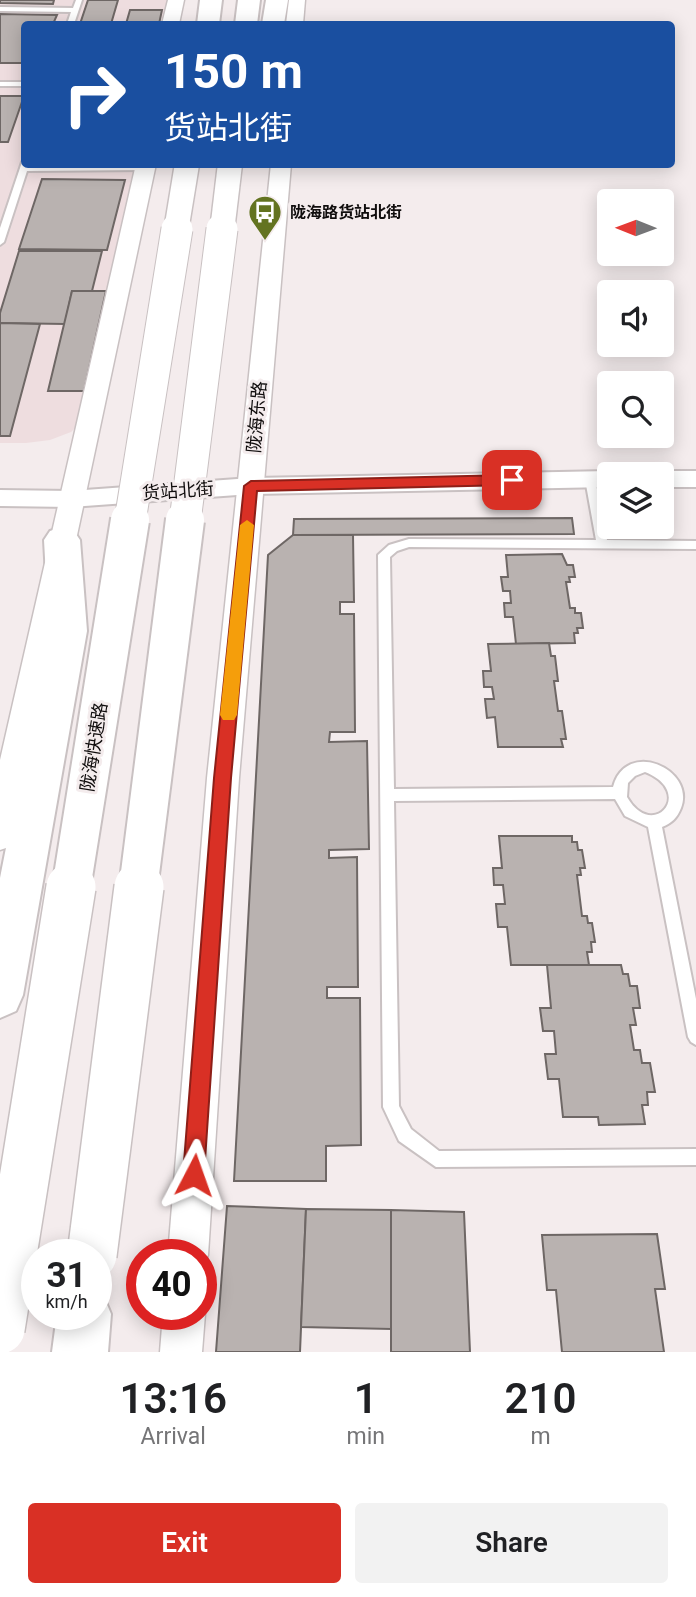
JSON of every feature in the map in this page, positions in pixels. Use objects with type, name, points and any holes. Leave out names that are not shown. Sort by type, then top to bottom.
[{"type":"highway","points":[[208,21],[211,0]]},
{"type":"highway","points":[[246,21],[249,0]]},
{"type":"highway","points":[[274,21],[277,0]]},
{"type":"highway","name":"陇海快速路","points":[[0,1329],[186,168]]},
{"type":"highway","points":[[94,1239],[229,168]]},
{"type":"highway","points":[[0,995],[68,631],[62,540]]},
{"type":"highway","points":[[80,1352],[82,1330]]},
{"type":"street","points":[[172,21],[176,0]]},
{"type":"street","points":[[295,21],[297,0]]},
{"type":"street","points":[[0,835],[145,168]]},
{"type":"street","name":"陇海东路","points":[[189,1239],[223,778],[281,168]]},
{"type":"street","name":"货站北街","points":[[0,498],[71,499],[251,486],[597,479]]},
{"type":"street","points":[[674,479],[696,479]]},
{"type":"street","points":[[181,1352],[183,1330]]},
{"type":"lane","points":[[72,21],[79,0]]},
{"type":"lane","points":[[0,9],[76,10]]},
{"type":"lane","points":[[0,83],[21,84]]},
{"type":"lane","points":[[0,242],[24,168]]},
{"type":"lane","points":[[0,204],[12,204]]},
{"type":"lane","points":[[602,539],[602,545]]},
{"type":"lane","points":[[696,545],[409,543],[393,548],[384,555],[391,1107],[405,1135],[436,1159],[696,1157]]},
{"type":"lane","points":[[634,768],[657,768],[677,783],[682,794],[681,805],[676,814],[666,820],[654,822],[631,813],[623,804],[619,793],[625,774],[634,768]]},
{"type":"lane","points":[[387,795],[619,793]]},
{"type":"lane","points":[[654,822],[696,1037]]},
{"type":"shaded area","points":[[0,0],[167,0],[163,21],[21,21],[21,168],[134,168],[85,418],[71,432],[50,440],[0,443]]},
{"type":"building","points":[[0,0],[54,0],[53,4],[0,3]]},
{"type":"building","points":[[88,0],[118,0],[112,21],[81,21]]},
{"type":"building","points":[[130,10],[162,10],[160,21],[127,21]]},
{"type":"building","points":[[0,14],[57,15],[54,21],[21,21],[21,63],[0,63]]},
{"type":"building","points":[[0,96],[21,96],[21,105],[8,142],[0,142]]},
{"type":"building","points":[[42,179],[125,180],[107,250],[19,249]]},
{"type":"building","points":[[19,251],[102,251],[92,291],[72,291],[65,324],[0,323],[0,313]]},
{"type":"building","points":[[72,291],[106,291],[84,391],[48,391]]},
{"type":"building","points":[[0,323],[40,324],[10,436],[0,436]]},
{"type":"building","points":[[572,518],[574,534],[293,535],[294,519]]},
{"type":"building","points":[[293,535],[353,535],[354,602],[340,602],[340,614],[354,614],[355,732],[330,732],[329,742],[367,741],[369,849],[329,850],[329,858],[357,857],[358,987],[327,987],[327,998],[360,998],[361,1145],[326,1146],[326,1181],[234,1181],[268,555]]},
{"type":"building","points":[[562,554],[567,565],[573,565],[575,577],[569,577],[570,582],[566,582],[570,608],[575,608],[575,613],[581,613],[583,628],[577,628],[578,633],[574,633],[575,643],[516,644],[513,617],[505,617],[504,603],[511,603],[510,591],[503,591],[501,577],[508,577],[506,555]]},
{"type":"building","points":[[549,643],[551,656],[555,656],[558,681],[554,681],[558,711],[562,711],[566,739],[561,739],[563,747],[498,747],[495,717],[487,718],[485,699],[494,699],[492,687],[484,687],[483,671],[491,671],[488,644]]},
{"type":"building","points":[[499,836],[572,836],[572,842],[577,842],[578,850],[582,850],[585,868],[580,868],[581,875],[577,875],[582,916],[587,916],[588,923],[592,923],[595,942],[591,942],[592,952],[587,952],[589,965],[511,965],[507,927],[498,927],[496,904],[505,904],[503,885],[494,885],[493,868],[502,868]]},
{"type":"building","points":[[547,965],[621,965],[623,974],[628,974],[630,986],[637,986],[640,1008],[633,1008],[636,1025],[630,1025],[634,1050],[640,1050],[642,1063],[650,1063],[655,1092],[647,1092],[648,1105],[642,1105],[645,1124],[599,1125],[598,1117],[563,1117],[559,1079],[548,1079],[545,1054],[556,1054],[554,1031],[543,1031],[540,1008],[551,1008]]},
{"type":"building","points":[[227,1206],[306,1209],[300,1352],[216,1352]]},
{"type":"building","points":[[306,1209],[391,1210],[391,1329],[301,1327]]},
{"type":"building","points":[[391,1210],[464,1212],[470,1352],[391,1352]]},
{"type":"building","points":[[657,1234],[665,1289],[655,1289],[664,1352],[562,1352],[556,1290],[547,1290],[542,1235]]},
{"type":"slow traffic","points":[[229,715],[247,525]]},
{"type":"place","name":"陇海路货站北街","points":[[265,242]]},
{"type":"route","points":[[194,1175],[223,778],[251,486],[512,480]]}]
